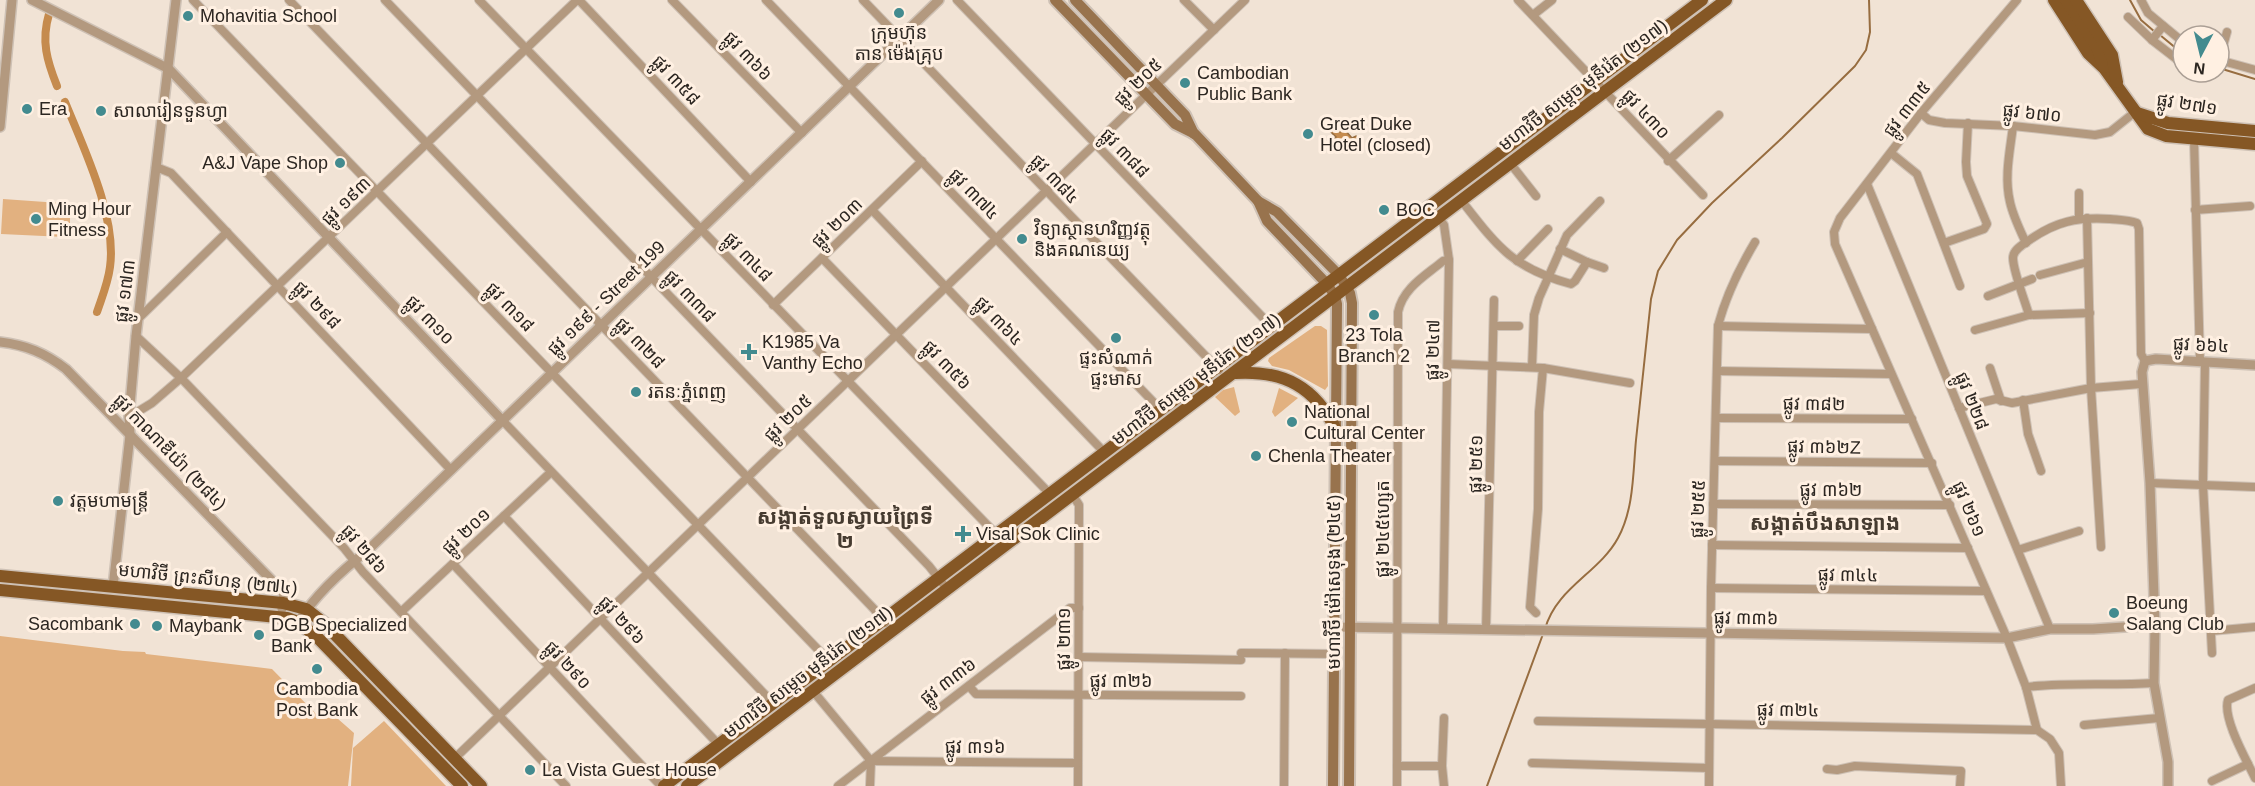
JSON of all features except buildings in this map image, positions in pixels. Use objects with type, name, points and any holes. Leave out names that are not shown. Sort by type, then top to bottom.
[{"type":"main road","name":"មហាវិថី ម៉ៅសេទុង (២៤៥)","points":[[1055,0],[1175,124],[1195,134]]},
{"type":"main road","name":"មហាវិថី ម៉ៅសេទុង (២៤៥)","points":[[1075,0],[1185,115],[1195,134],[1258,201],[1277,212],[1339,275],[1347,287],[1352,303],[1349,786]]},
{"type":"main road","name":"មហាវិថី សម្តេច មុនីរ៉េត (២១៧)","points":[[662,786],[1702,0]]},
{"type":"main road","name":"មហាវិថី សម្តេច មុនីរ៉េត (២១៧)","points":[[687,786],[1726,0]]},
{"type":"main road","points":[[2054,0],[2088,54],[2104,68],[2135,112]]},
{"type":"main road","points":[[2066,0],[2097,47],[2104,68]]},
{"type":"main road","points":[[2076,0],[2112,54],[2117,86]]},
{"type":"main road","name":"ផ្លូវ ២៧១","points":[[2135,112],[2168,123],[2255,130]]},
{"type":"main road","name":"ផ្លូវ ២៧១","points":[[2135,112],[2148,129],[2156,133],[2255,144]]},
{"type":"main road","name":"មហាវិថី ម៉ៅសេទុង (២៤៥)","points":[[1258,201],[1267,221],[1327,284],[1337,304],[1334,786]]},
{"type":"main road","points":[[1230,375],[1256,372],[1277,375],[1293,382],[1320,403],[1337,432]]},
{"type":"main road","name":"មហាវិថី ព្រះសីហនុ (២៧៤)","points":[[0,576],[283,603],[306,609],[324,622],[482,786]]},
{"type":"main road","name":"មហាវិថី ព្រះសីហនុ (២៧៤)","points":[[0,590],[281,618],[298,622],[317,637],[462,786]]},
{"type":"street","points":[[0,127],[3,67],[12,0]]},
{"type":"street","name":"ផ្លូវ ៣១០","points":[[32,0],[168,69],[773,703]]},
{"type":"street","name":"ផ្លូវ ១៧៣","points":[[113,587],[130,435],[129,417],[136,336],[176,0]]},
{"type":"street","name":"ផ្លូវ ៣១៨","points":[[193,0],[829,661]]},
{"type":"street","name":"ផ្លូវ ៣២៨","points":[[289,0],[748,477],[892,631]]},
{"type":"street","name":"ផ្លូវ ៣៣៨","points":[[385,0],[798,429],[947,589]]},
{"type":"street","name":"ផ្លូវ ៣៤៨","points":[[479,0],[996,534]]},
{"type":"street","name":"ផ្លូវ ១៩៣","points":[[129,417],[152,403],[181,378],[578,0]]},
{"type":"street","name":"ផ្លូវ ៣៥៨","points":[[578,0],[751,182]]},
{"type":"street","name":"ផ្លូវ ៣៦៦","points":[[672,0],[802,133]]},
{"type":"street","name":"ផ្លូវ ៣៧៤","points":[[766,0],[1161,410]]},
{"type":"street","name":"ផ្លូវ ៣៨៤","points":[[863,0],[1217,368],[1230,375]]},
{"type":"street","name":"ផ្លូវ ១៩៩ - Street 199","points":[[298,622],[312,601],[354,560],[451,470],[939,0]]},
{"type":"street","name":"ផ្លូវ ៣៨៨","points":[[957,0],[1271,326]]},
{"type":"street","points":[[1184,0],[1214,30]]},
{"type":"street","name":"ផ្លូវ ២០៥","points":[[455,758],[1245,0]]},
{"type":"street","name":"ផ្លូវ ៤៣០","points":[[1518,0],[1668,161],[1703,195]]},
{"type":"street","points":[[1533,15],[1552,0]]},
{"type":"street","name":"ផ្លូវ ៣៣៥","points":[[1835,244],[1834,232],[1840,218],[1921,113],[2017,0]]},
{"type":"street","points":[[2142,1],[2158,33],[2171,49]]},
{"type":"street","points":[[2128,17],[2171,38]]},
{"type":"street","points":[[2231,63],[2255,70]]},
{"type":"street","name":"ផ្លូវ ៦៧០","points":[[1921,113],[1929,120],[1945,123],[2013,126],[2095,135],[2110,132],[2135,112]]},
{"type":"street","points":[[1668,161],[1719,115]]},
{"type":"street","points":[[1944,243],[1984,229],[1987,224],[1967,176],[1965,162],[1968,123]]},
{"type":"street","points":[[2013,126],[2007,190],[2010,204],[2026,243]]},
{"type":"street","points":[[2194,139],[2195,210],[2203,361],[2203,485],[2212,653]]},
{"type":"street","points":[[1891,153],[1917,174],[1960,286]]},
{"type":"street","name":"ផ្លូវ ២០៣","points":[[773,305],[922,162]]},
{"type":"street","points":[[1510,163],[1536,196]]},
{"type":"street","name":"ផ្លូវ ២៩៨","points":[[156,167],[171,173],[451,470]]},
{"type":"street","name":"ផ្លូវ ២២៨","points":[[1867,184],[2050,629]]},
{"type":"street","points":[[2079,193],[2088,262],[2091,388],[2101,547]]},
{"type":"street","points":[[1461,200],[1495,243],[1517,261],[1548,278],[1573,283],[1587,262]]},
{"type":"street","points":[[1532,367],[1534,315],[1539,298],[1560,249],[1574,226],[1600,201]]},
{"type":"street","points":[[2195,210],[2250,206]]},
{"type":"street","name":"ផ្លូវ ៣៦៤","points":[[872,210],[1105,453]]},
{"type":"street","name":"ផ្លូវ ២៤៧","points":[[1438,218],[1444,225],[1449,260],[1443,629]]},
{"type":"street","points":[[2029,315],[2013,258],[2014,252],[2052,227],[2083,218],[2138,223],[2141,354],[2145,361],[2142,384],[2150,483],[2155,625],[2154,683],[2168,762],[2168,786]]},
{"type":"street","points":[[1517,261],[1548,229]]},
{"type":"street","points":[[139,318],[227,232]]},
{"type":"street","name":"ផ្លូវ ២៥៥","points":[[1709,786],[1710,634],[1718,326],[1729,290],[1755,242]]},
{"type":"street","name":"ផ្លូវ ២៦១","points":[[1835,244],[2007,638],[2026,687],[2037,730]]},
{"type":"street","points":[[1560,249],[1604,268]]},
{"type":"street","name":"ផ្លូវ ៣៥៦","points":[[822,258],[1050,494]]},
{"type":"street","name":"ផ្លូវ ២៤៥ហ្សេត","points":[[1397,786],[1398,312],[1405,293],[1443,261],[1449,260]]},
{"type":"street","points":[[1988,296],[2020,282],[2088,262]]},
{"type":"street","name":"ផ្លូវ ២៥១","points":[[1486,630],[1494,300]]},
{"type":"street","points":[[1975,330],[2029,315],[2090,313]]},
{"type":"street","points":[[1494,326],[1519,326]]},
{"type":"street","points":[[1718,326],[1872,329]]},
{"type":"street","name":"ផ្លូវ ២៨៦","points":[[136,336],[181,378],[566,786]]},
{"type":"street","name":"ផ្លូវ កាណាឌីយ៉ា (២៨៤)","points":[[0,342],[30,347],[66,369],[284,593],[283,603]]},
{"type":"street","name":"ផ្លូវ ៦៦៤","points":[[2145,361],[2156,359],[2255,365]]},
{"type":"street","points":[[1448,364],[1543,368],[1630,383]]},
{"type":"street","points":[[1536,613],[1530,607],[1538,509],[1539,412],[1543,368]]},
{"type":"street","points":[[1990,368],[2001,400]]},
{"type":"street","points":[[1717,371],[1891,374]]},
{"type":"street","points":[[1959,408],[1996,399],[2012,403],[2091,388],[2142,384]]},
{"type":"street","points":[[2023,400],[2028,434],[2041,471]]},
{"type":"street","name":"ផ្លូវ ៣៨២","points":[[1716,418],[1912,419]]},
{"type":"street","name":"ផ្លូវ ៣៦២Z","points":[[1715,461],[1932,464]]},
{"type":"street","name":"ផ្លូវ ២០១","points":[[402,612],[551,472]]},
{"type":"street","points":[[2150,483],[2255,487]]},
{"type":"street","name":"ផ្លូវ ២៣១","points":[[1072,495],[1079,506],[1078,786]]},
{"type":"street","name":"ផ្លូវ ៣៦២","points":[[1713,504],[1950,505]]},
{"type":"street","name":"ផ្លូវ ២៩៦","points":[[504,516],[718,745]]},
{"type":"street","points":[[2018,550],[2079,531]]},
{"type":"street","points":[[1712,545],[1968,548]]},
{"type":"street","name":"ផ្លូវ ២៩០","points":[[453,564],[662,786]]},
{"type":"street","name":"ផ្លូវ ៣៤៤","points":[[1711,588],[1986,591]]},
{"type":"street","points":[[281,618],[283,603]]},
{"type":"street","name":"ផ្លូវ ៣៣៦","points":[[838,786],[1070,608],[1079,608]]},
{"type":"street","name":"ផ្លូវ ៣៣៦","points":[[1335,627],[2007,638],[2050,629],[2155,625]]},
{"type":"street","points":[[2211,631],[2255,627]]},
{"type":"street","points":[[1284,786],[1285,653]]},
{"type":"street","points":[[1079,657],[1335,654]]},
{"type":"street","points":[[2026,687],[2051,684],[2112,686],[2154,683]]},
{"type":"street","name":"ផ្លូវ ៣២៦","points":[[969,686],[976,694],[1241,696]]},
{"type":"street","points":[[2255,688],[2228,700],[2226,706],[2228,719],[2255,778]]},
{"type":"street","points":[[813,691],[871,761],[870,786]]},
{"type":"street","points":[[1443,718],[1444,786]]},
{"type":"street","points":[[2084,725],[2159,718]]},
{"type":"street","name":"ផ្លូវ ៣២៤","points":[[1538,721],[2037,730]]},
{"type":"street","points":[[2037,730],[2050,739],[2059,753],[2061,786]]},
{"type":"street","name":"ផ្លូវ ៣១៦","points":[[871,761],[1078,763]]},
{"type":"street","points":[[1532,762],[1709,768]]},
{"type":"street","points":[[2212,781],[2248,764]]},
{"type":"street","points":[[1397,766],[1442,766]]},
{"type":"street","points":[[1827,769],[1837,770],[1855,766],[1961,771],[1960,786]]},
{"type":"shaded area","points":[[1336,128],[1340,132],[1344,129],[1352,138],[1356,136],[1359,138],[1358,143],[1356,145],[1352,142],[1344,151],[1333,140],[1336,137],[1331,132]]},
{"type":"shaded area","name":"Ming Hour Fitness","points":[[3,199],[88,205],[87,215],[70,214],[70,224],[65,224],[65,237],[1,234]]},
{"type":"shaded area","points":[[1315,326],[1321,326],[1327,330],[1328,386],[1325,390],[1289,370],[1272,366],[1268,361],[1269,358]]},
{"type":"shaded area","points":[[1234,387],[1240,412],[1235,416],[1215,397],[1223,390]]},
{"type":"shaded area","points":[[1279,388],[1298,398],[1275,417],[1272,412]]},
{"type":"shaded area","points":[[0,636],[272,669],[320,718],[329,711],[354,733],[348,786],[0,786]]},
{"type":"shaded area","points":[[384,721],[446,786],[351,786],[353,748]]},
{"type":"waterway","points":[[1545,629],[1558,602],[1610,550],[1618,538],[1627,515],[1632,490],[1651,299],[1658,271],[1677,240],[1712,203],[1855,66],[1866,50],[1870,32],[1869,0]]},
{"type":"waterway","points":[[2130,0],[2141,20],[2155,32]]},
{"type":"waterway","points":[[49,14],[45,42],[50,68],[57,86]]},
{"type":"waterway","points":[[2160,35],[2171,44]]},
{"type":"waterway","points":[[2231,72],[2255,79]]},
{"type":"waterway","points":[[65,102],[97,183],[109,227],[110,267],[97,312]]},
{"type":"waterway","points":[[1487,786],[1543,634]]},
{"type":"place","name":"ក្រុមហ៊ុន តាន ម៉េងគ្រុប","points":[[899,13]]},
{"type":"place","name":"Mohavitia School","points":[[188,16]]},
{"type":"place","name":"Cambodian Public Bank","points":[[1185,83]]},
{"type":"place","name":"Era","points":[[27,109]]},
{"type":"place","name":"សាលារៀនទួនហ្វា","points":[[101,111]]},
{"type":"place","name":"Great Duke Hotel (closed)","points":[[1308,134]]},
{"type":"place","name":"A&J Vape Shop","points":[[340,163]]},
{"type":"place","name":"BOC","points":[[1384,210]]},
{"type":"place","name":"Ming Hour Fitness","points":[[36,219]]},
{"type":"place","name":"វិទ្យាស្ថានហរិញ្ញវត្ថុ និងគណនេយ្យ","points":[[1022,239]]},
{"type":"place","name":"23 Tola Branch 2","points":[[1374,315]]},
{"type":"place","name":"ផ្ទះសំណាក់ ផ្ទះមាស","points":[[1116,338]]},
{"type":"place","name":"K1985 Va Vanthy Echo","points":[[749,352]]},
{"type":"place","name":"រតនៈភ្នំពេញ","points":[[636,392]]},
{"type":"place","name":"National Cultural Center","points":[[1292,422]]},
{"type":"place","name":"Chenla Theater","points":[[1256,456]]},
{"type":"place","name":"វត្តមហាមន្រ្តី","points":[[58,501]]},
{"type":"place","name":"Visal Sok Clinic","points":[[963,534]]},
{"type":"place","name":"Boeung Salang Club","points":[[2114,613]]},
{"type":"place","name":"Sacombank","points":[[135,624]]},
{"type":"place","name":"Maybank","points":[[157,626]]},
{"type":"place","name":"DGB Specialized Bank","points":[[259,635]]},
{"type":"place","name":"Cambodia Post Bank","points":[[317,669]]},
{"type":"place","name":"La Vista Guest House","points":[[530,770]]},
{"type":"district","name":"សង្កាត់បឹងសាឡាង","points":[[1825,522]]},
{"type":"district","name":"សង្កាត់ទួលស្វាយព្រៃទី ២","points":[[845,528]]}]
